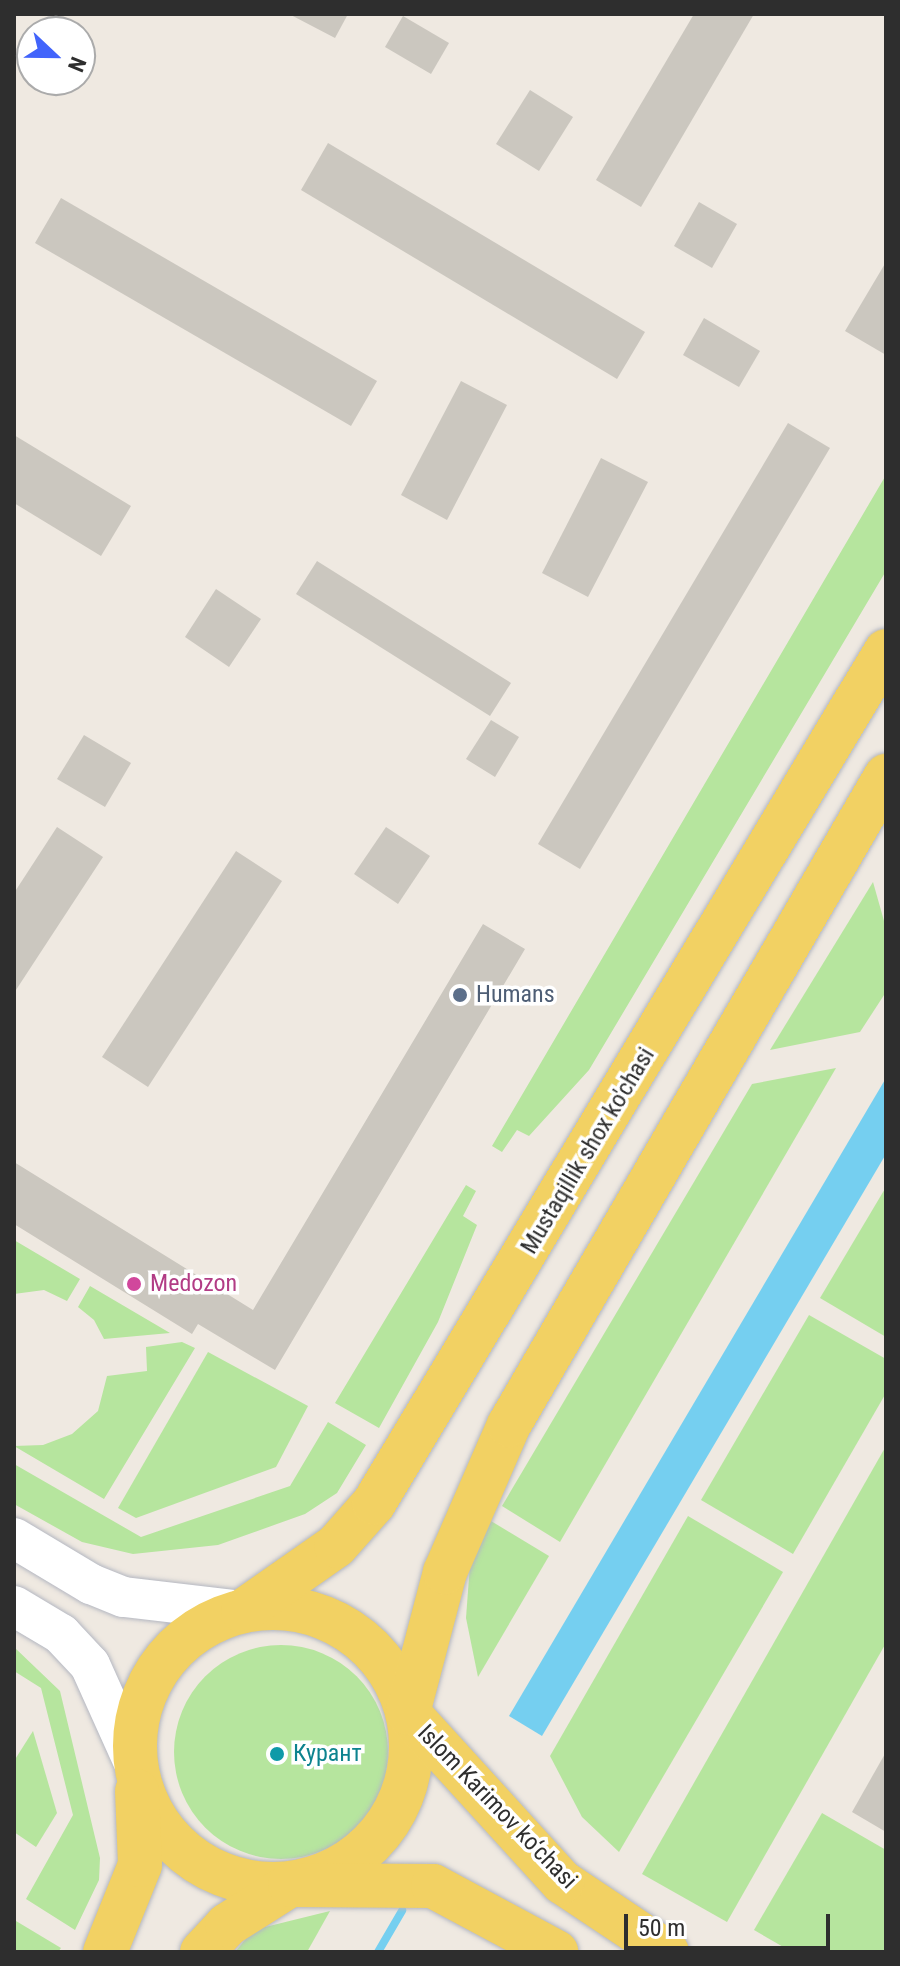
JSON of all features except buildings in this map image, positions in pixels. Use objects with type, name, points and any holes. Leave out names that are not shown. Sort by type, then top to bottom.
[{"type":"main road","name":"Mustaqillik shox ko'chasi","points":[[243,1611],[336,1546],[374,1503],[886,651]]},
{"type":"main road","points":[[202,1952],[227,1925],[290,1885],[335,1871],[372,1843],[399,1804],[411,1759],[408,1713],[445,1572],[509,1425],[886,776]]},
{"type":"main road","points":[[14,1538],[91,1584],[124,1597],[243,1611],[300,1611],[327,1618],[364,1641],[391,1673],[408,1713]]},
{"type":"main road","points":[[14,1606],[61,1634],[90,1665],[135,1765],[147,1806],[172,1842],[194,1860],[247,1883],[433,1886],[556,1952]]},
{"type":"main road","points":[[105,1952],[140,1865],[136,1723],[145,1697],[172,1650],[205,1625],[243,1611]]},
{"type":"main road","name":"Islom Karimov ko‘chasi","points":[[408,1713],[562,1882],[667,1952]]},
{"type":"green space","points":[[886,475],[886,571],[589,1070],[529,1136],[517,1130],[502,1152],[492,1146]]},
{"type":"green space","points":[[873,882],[886,928],[886,992],[860,1032],[770,1050]]},
{"type":"green space","points":[[836,1068],[560,1542],[502,1506],[752,1084]]},
{"type":"green space","points":[[466,1185],[476,1191],[463,1216],[477,1225],[438,1322],[379,1428],[335,1403]]},
{"type":"green space","points":[[886,1187],[886,1337],[820,1298]]},
{"type":"green space","points":[[14,1240],[80,1279],[67,1301],[44,1290],[14,1294]]},
{"type":"green space","points":[[90,1286],[170,1333],[104,1339],[94,1320],[78,1307]]},
{"type":"green space","points":[[809,1315],[886,1359],[886,1393],[793,1554],[701,1500]]},
{"type":"green space","points":[[182,1342],[195,1348],[104,1499],[14,1446],[43,1445],[72,1434],[98,1411],[107,1376],[147,1371],[146,1347]]},
{"type":"green space","points":[[208,1352],[308,1406],[276,1467],[136,1518],[118,1508]]},
{"type":"green space","points":[[328,1422],[366,1445],[337,1493],[305,1514],[218,1545],[133,1554],[82,1542],[14,1504],[14,1464],[141,1537],[290,1486]]},
{"type":"green space","points":[[886,1446],[886,1643],[727,1922],[642,1874]]},
{"type":"green space","points":[[688,1516],[783,1572],[619,1852],[582,1817],[550,1756]]},
{"type":"green space","points":[[491,1521],[549,1556],[478,1677],[466,1618],[470,1564]]},
{"type":"green space","points":[[281,1645],[322,1653],[357,1676],[380,1711],[388,1752],[380,1793],[357,1828],[322,1851],[281,1859],[240,1851],[205,1828],[182,1793],[174,1752],[182,1711],[205,1676],[240,1653]]},
{"type":"green space","points":[[14,1647],[60,1691],[100,1858],[99,1880],[75,1930],[26,1899],[73,1815],[41,1688],[14,1671]]},
{"type":"green space","points":[[33,1731],[57,1813],[36,1847],[14,1832],[14,1761]]},
{"type":"green space","points":[[822,1813],[886,1850],[886,1952],[792,1952],[754,1930]]},
{"type":"green space","points":[[330,1911],[307,1952],[235,1952],[253,1930]]},
{"type":"green space","points":[[16,1921],[61,1948],[58,1952],[14,1952]]},
{"type":"water","points":[[886,1078],[886,1154],[542,1736],[509,1716]]},
{"type":"waterway","points":[[378,1952],[402,1911]]},
{"type":"place","name":"Humans","points":[[460,995]]},
{"type":"place","name":"Medozon","points":[[134,1284]]},
{"type":"place","name":"Курант","points":[[277,1754]]}]
